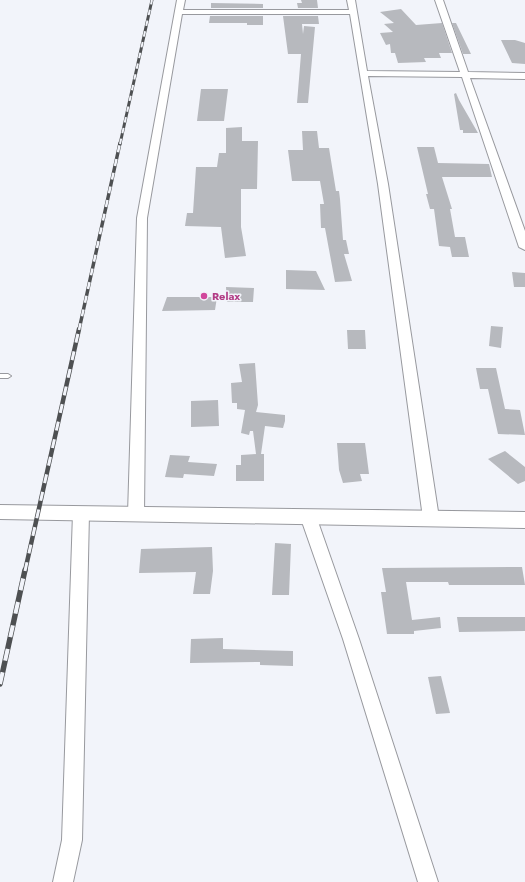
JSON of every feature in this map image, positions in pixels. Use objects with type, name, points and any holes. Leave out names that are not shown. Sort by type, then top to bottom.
[{"type":"street","points":[[136,514],[142,218],[181,0]]},
{"type":"street","points":[[351,0],[383,184],[431,518]]},
{"type":"street","points":[[439,0],[525,247]]},
{"type":"street","points":[[178,12],[353,12]]},
{"type":"street","points":[[364,74],[525,76]]},
{"type":"street","points":[[0,512],[525,520]]},
{"type":"street","points":[[63,882],[72,840],[80,513]]},
{"type":"street","points":[[308,516],[351,639],[428,882]]},
{"type":"lane","points":[[0,376],[8,376]]},
{"type":"building","points":[[301,0],[317,0],[318,8],[298,8],[297,3],[302,3]]},
{"type":"building","points":[[211,3],[263,4],[263,8],[211,8]]},
{"type":"building","points":[[401,9],[416,25],[442,23],[452,53],[439,53],[441,58],[424,58],[426,62],[398,63],[395,53],[391,53],[390,44],[386,45],[380,33],[393,32],[384,24],[394,23],[380,12]]},
{"type":"building","points":[[210,16],[263,16],[263,25],[247,25],[247,23],[209,23]]},
{"type":"building","points":[[283,16],[318,16],[319,24],[302,24],[303,34],[304,26],[315,27],[308,103],[297,103],[301,54],[288,54]]},
{"type":"building","points":[[452,23],[456,23],[471,54],[463,54]]},
{"type":"building","points":[[501,40],[515,40],[525,43],[525,64],[512,63]]},
{"type":"building","points":[[201,89],[228,89],[224,121],[197,121]]},
{"type":"building","points":[[456,93],[478,133],[463,133],[463,130],[460,130],[454,94]]},
{"type":"building","points":[[242,127],[242,141],[258,141],[257,189],[241,189],[241,227],[246,256],[225,258],[221,227],[185,226],[187,213],[193,213],[196,167],[217,167],[219,153],[226,153],[226,128]]},
{"type":"building","points":[[302,131],[317,131],[319,148],[329,148],[336,191],[339,191],[343,240],[346,240],[349,254],[344,254],[352,281],[335,282],[325,228],[321,228],[320,204],[324,204],[320,181],[292,181],[288,150],[303,150]]},
{"type":"building","points":[[417,147],[434,147],[438,163],[489,164],[492,177],[442,177],[452,209],[450,209],[455,237],[465,237],[469,257],[452,257],[450,247],[439,246],[434,209],[430,209]]},
{"type":"building","points":[[286,270],[316,271],[325,290],[286,289]]},
{"type":"building","points":[[512,272],[525,273],[525,287],[514,287]]},
{"type":"building","points":[[226,287],[254,288],[253,302],[227,302]]},
{"type":"building","points":[[167,297],[217,297],[215,310],[162,311]]},
{"type":"building","points":[[491,326],[503,327],[501,348],[489,346]]},
{"type":"building","points":[[347,330],[365,330],[366,349],[348,349]]},
{"type":"building","points":[[255,363],[258,405],[256,412],[285,415],[285,421],[283,428],[265,426],[261,454],[264,454],[264,481],[236,481],[236,465],[241,465],[241,455],[256,454],[253,431],[250,431],[249,435],[241,433],[245,410],[237,409],[237,403],[232,403],[231,383],[242,382],[239,364]]},
{"type":"building","points":[[476,368],[496,368],[505,409],[520,410],[525,435],[498,434],[488,389],[480,389]]},
{"type":"building","points":[[218,400],[219,426],[191,427],[191,401]]},
{"type":"building","points":[[337,443],[365,443],[369,474],[360,474],[362,481],[343,483],[339,470]]},
{"type":"building","points":[[505,451],[525,467],[525,481],[518,484],[488,459]]},
{"type":"building","points":[[170,455],[190,456],[188,462],[217,464],[214,476],[184,474],[183,478],[165,477]]},
{"type":"building","points":[[275,543],[291,544],[289,595],[272,595]]},
{"type":"building","points":[[212,547],[213,571],[210,594],[193,594],[196,572],[139,573],[141,549]]},
{"type":"building","points":[[522,567],[525,585],[449,585],[448,582],[406,582],[412,620],[440,617],[441,628],[414,631],[414,634],[387,634],[381,592],[386,592],[382,568]]},
{"type":"building","points":[[457,617],[525,617],[525,631],[459,632]]},
{"type":"building","points":[[223,638],[223,649],[293,651],[293,666],[260,665],[260,662],[190,663],[191,639]]},
{"type":"building","points":[[441,676],[450,713],[436,714],[428,677]]},
{"type":"railway","points":[[120,144],[152,0]]},
{"type":"railway","points":[[79,330],[120,143]]},
{"type":"railway","points":[[25,571],[79,329]]},
{"type":"railway","points":[[0,684],[25,570]]},
{"type":"place","name":"Relax","points":[[204,296]]}]
